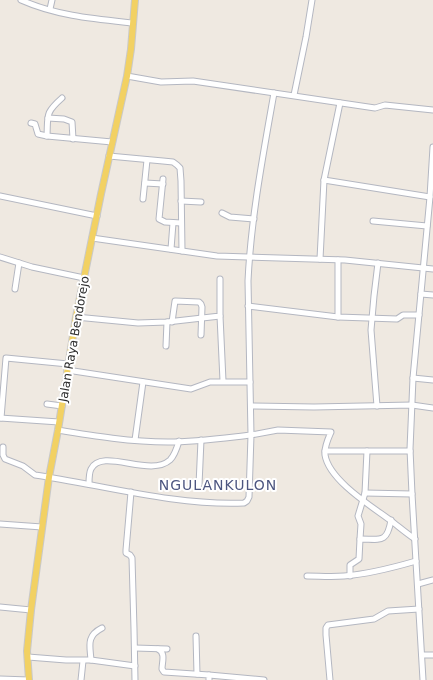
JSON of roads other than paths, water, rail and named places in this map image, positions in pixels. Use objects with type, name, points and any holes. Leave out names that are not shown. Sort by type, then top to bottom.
[{"type":"main road","name":"Jalan Raya Bendorejo","points":[[29,680],[28,657],[31,610],[49,477],[76,316],[96,216],[127,76],[136,0]]},
{"type":"street","points":[[22,0],[30,4],[70,15],[133,23]]},
{"type":"street","points":[[50,9],[52,0]]},
{"type":"street","points":[[294,95],[312,0]]},
{"type":"street","points":[[127,76],[161,82],[193,81],[375,108],[385,105],[433,110]]},
{"type":"street","points":[[3,447],[3,455],[5,459],[23,466],[35,475],[131,492],[200,501],[244,503],[247,501],[249,497],[251,435],[248,306],[249,258],[260,171],[274,93]]},
{"type":"street","points":[[47,136],[48,113],[51,108],[62,98]]},
{"type":"street","points":[[320,259],[324,180],[340,103]]},
{"type":"street","points":[[48,118],[64,119],[72,122],[73,139]]},
{"type":"street","points":[[31,123],[36,124],[38,134],[73,139],[112,142]]},
{"type":"street","points":[[424,680],[410,451],[413,378],[430,197],[433,147]]},
{"type":"street","points":[[109,156],[174,162],[180,168],[182,181],[182,251]]},
{"type":"street","points":[[143,199],[147,160]]},
{"type":"street","points":[[324,180],[430,197]]},
{"type":"street","points":[[145,183],[163,182],[159,219],[161,221],[181,223]]},
{"type":"street","points":[[0,196],[96,216]]},
{"type":"street","points":[[181,201],[201,202]]},
{"type":"street","points":[[222,213],[230,217],[254,219]]},
{"type":"street","points":[[373,221],[433,230]]},
{"type":"street","points":[[171,249],[173,223]]},
{"type":"street","points":[[92,238],[216,256],[338,260],[433,269]]},
{"type":"street","points":[[0,258],[84,278]]},
{"type":"street","points":[[338,260],[338,317]]},
{"type":"street","points":[[15,289],[19,263]]},
{"type":"street","points":[[377,406],[371,339],[378,263]]},
{"type":"street","points":[[220,278],[220,316],[224,381]]},
{"type":"street","points":[[421,294],[433,295]]},
{"type":"street","points":[[166,346],[169,322],[174,302],[176,301],[199,302],[201,304],[201,336]]},
{"type":"street","points":[[248,306],[338,317],[397,319],[403,315],[419,315]]},
{"type":"street","points":[[76,316],[138,323],[169,322],[220,316]]},
{"type":"street","points":[[59,422],[1,418],[6,358],[68,367],[143,382],[191,389],[210,382],[250,382]]},
{"type":"street","points":[[413,378],[433,380]]},
{"type":"street","points":[[135,440],[143,382]]},
{"type":"street","points":[[47,404],[62,406]]},
{"type":"street","points":[[251,406],[314,407],[412,405],[433,408]]},
{"type":"street","points":[[58,430],[135,440],[179,441],[251,435],[278,430],[331,432],[325,451],[330,468],[349,488],[364,498],[415,539]]},
{"type":"street","points":[[199,485],[201,440]]},
{"type":"street","points":[[89,484],[90,470],[95,464],[104,461],[114,461],[138,466],[154,466],[168,462],[171,459],[179,441]]},
{"type":"street","points":[[325,451],[410,451]]},
{"type":"street","points":[[350,576],[350,565],[359,559],[361,524],[358,516],[364,498],[366,451]]},
{"type":"street","points":[[131,492],[126,553],[132,558],[135,648],[134,680]]},
{"type":"street","points":[[364,498],[412,494]]},
{"type":"street","points":[[360,538],[375,540],[386,536],[391,520]]},
{"type":"street","points":[[0,524],[42,527]]},
{"type":"street","points":[[307,576],[350,576],[379,572],[416,561]]},
{"type":"street","points":[[418,584],[433,580]]},
{"type":"street","points":[[0,607],[31,610]]},
{"type":"street","points":[[330,680],[326,635],[326,628],[328,625],[374,619],[388,611],[419,609]]},
{"type":"street","points":[[91,660],[91,637],[93,633],[102,628]]},
{"type":"street","points":[[196,636],[197,674]]},
{"type":"street","points":[[135,648],[167,649]]},
{"type":"street","points":[[158,649],[161,650],[163,654],[162,668],[164,672],[197,674],[209,678],[264,680]]},
{"type":"street","points":[[422,655],[433,655]]},
{"type":"street","points":[[28,657],[83,661],[91,660],[135,666]]},
{"type":"street","points":[[81,680],[83,661]]},
{"type":"street","points":[[0,679],[29,680]]},
{"type":"district","name":"NGULANKULON","points":[[218,485]]}]
